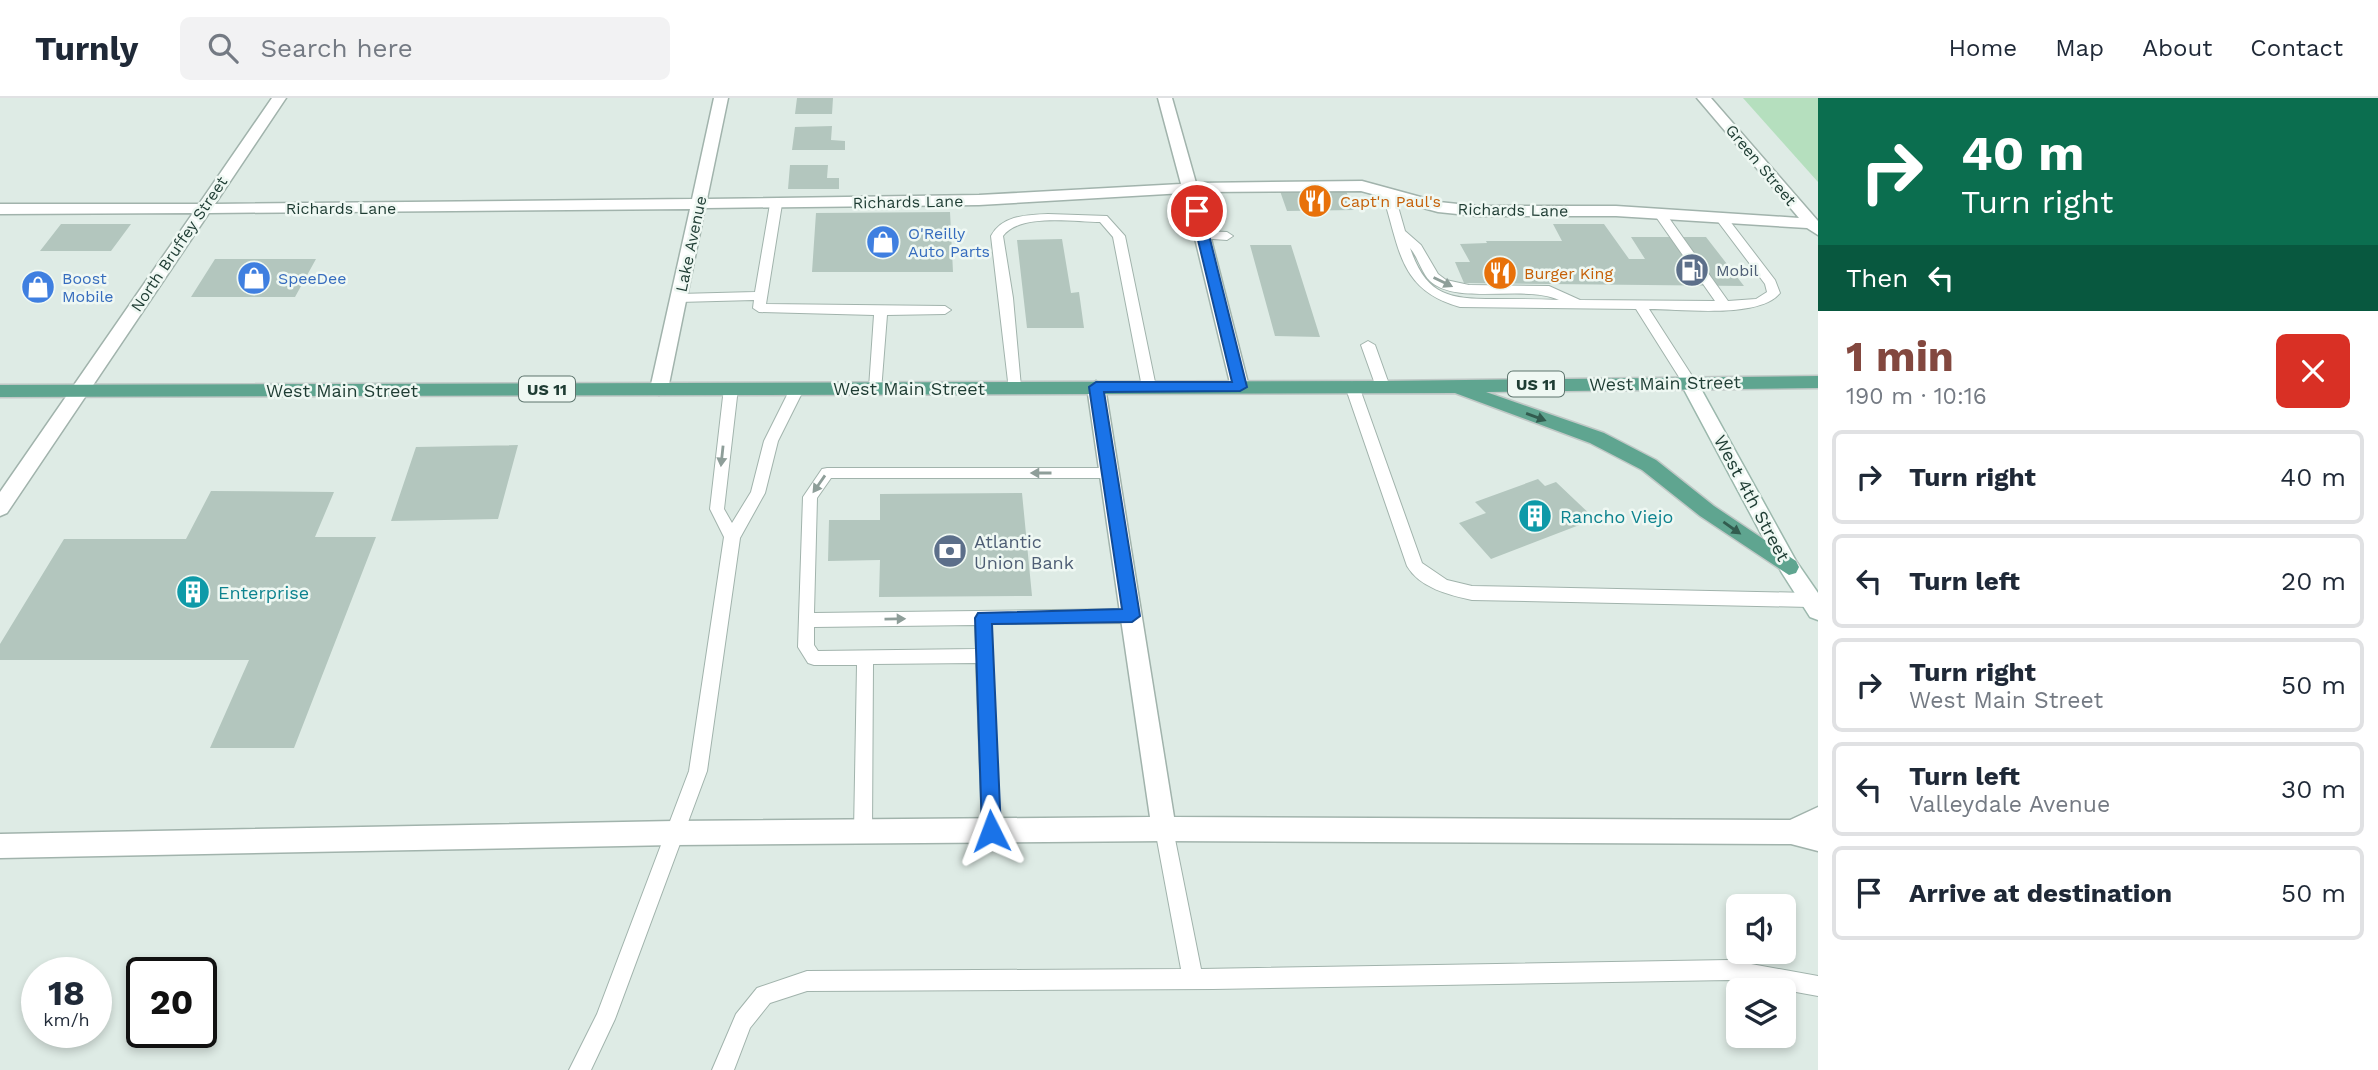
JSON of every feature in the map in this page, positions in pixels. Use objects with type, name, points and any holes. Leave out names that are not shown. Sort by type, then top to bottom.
[{"type":"main road","name":"West Main Street","points":[[0,391],[1383,387],[1818,382]]},
{"type":"main road","points":[[1448,386],[1597,438],[1649,465],[1707,511],[1789,567]]},
{"type":"street","name":"North Bruffey Street","points":[[0,508],[279,98]]},
{"type":"street","name":"Lake Avenue","points":[[659,389],[721,98]]},
{"type":"street","points":[[1165,98],[1203,235],[1240,387]]},
{"type":"street","name":"Green Street","points":[[1704,98],[1815,228]]},
{"type":"street","name":"Richards Lane","points":[[0,209],[776,204],[979,200],[1190,186],[1362,186],[1389,196],[1438,207],[1477,211],[1660,214],[1815,228]]},
{"type":"street","name":"West 4th Street","points":[[1689,382],[1789,567],[1814,606]]},
{"type":"street","points":[[1096,387],[1164,829]]},
{"type":"street","points":[[1791,832],[1818,819]]},
{"type":"street","points":[[0,846],[674,833],[1164,829],[1791,832],[1818,839]]},
{"type":"lane","points":[[1103,219],[1107,191]]},
{"type":"lane","points":[[1389,196],[1418,281],[1438,297],[1460,303],[1759,303],[1774,293],[1771,283],[1722,219]]},
{"type":"lane","points":[[776,204],[759,308],[945,310]]},
{"type":"lane","points":[[1660,214],[1724,305]]},
{"type":"lane","points":[[1014,387],[1006,292],[997,240],[999,231],[1016,221],[1031,218],[1103,219],[1119,236],[1149,387]]},
{"type":"lane","points":[[1203,235],[1227,236]]},
{"type":"lane","points":[[679,298],[761,296]]},
{"type":"lane","points":[[1640,304],[1689,382]]},
{"type":"lane","points":[[876,388],[881,311]]},
{"type":"lane","points":[[1368,345],[1383,387]]},
{"type":"lane","points":[[1352,386],[1415,566],[1430,581],[1447,589],[1472,593],[1814,606]]},
{"type":"lane","points":[[731,388],[717,509],[733,537]]},
{"type":"lane","points":[[580,1070],[605,1019],[698,771],[733,537],[758,494],[771,441],[797,389]]},
{"type":"lane","points":[[984,656],[814,658],[806,647],[810,497],[827,473],[1109,473]]},
{"type":"lane","points":[[806,620],[1132,616]]},
{"type":"lane","points":[[983,618],[991,831]]},
{"type":"lane","points":[[863,832],[865,657]]},
{"type":"lane","points":[[1164,829],[1194,979]]},
{"type":"lane","points":[[723,1070],[743,1021],[764,995],[807,981],[1194,979],[1730,970],[1818,986]]},
{"type":"green space","points":[[1743,98],[1818,98],[1818,182]]},
{"type":"building","points":[[797,98],[833,98],[832,114],[795,114]]},
{"type":"building","points":[[832,126],[831,140],[845,141],[845,150],[792,150],[795,127]]},
{"type":"building","points":[[790,165],[828,165],[827,178],[839,178],[839,189],[788,189]]},
{"type":"building","points":[[1280,191],[1346,191],[1354,210],[1287,211]]},
{"type":"building","name":"O'Reilly Auto Parts","points":[[950,212],[953,272],[812,272],[816,213]]},
{"type":"building","points":[[61,224],[131,224],[111,251],[40,251]]},
{"type":"building","points":[[1553,224],[1604,224],[1629,259],[1645,259],[1631,237],[1706,237],[1744,286],[1464,283],[1455,262],[1470,262],[1460,244],[1487,243],[1486,241],[1562,241]]},
{"type":"building","points":[[1062,239],[1071,293],[1079,292],[1084,328],[1027,328],[1017,240]]},
{"type":"building","points":[[1250,245],[1291,245],[1320,337],[1275,336]]},
{"type":"building","name":"SpeeDee","points":[[215,259],[316,259],[295,297],[191,297]]},
{"type":"building","points":[[518,445],[498,519],[391,521],[416,447]]},
{"type":"building","name":"Rancho Viejo","points":[[1538,479],[1545,486],[1556,482],[1595,519],[1491,559],[1459,523],[1486,513],[1475,502]]},
{"type":"building","name":"Enterprise","points":[[211,491],[334,492],[315,537],[376,537],[294,748],[210,748],[249,660],[0,660],[0,644],[64,539],[186,539]]},
{"type":"building","points":[[1022,493],[1032,596],[879,597],[880,560],[828,561],[829,520],[880,520],[880,494]]},
{"type":"place","name":"Capt'n Paul's","points":[[1315,201]]},
{"type":"place","name":"O'Reilly Auto Parts","points":[[883,242]]},
{"type":"place","name":"Mobil","points":[[1692,270]]},
{"type":"place","name":"Burger King","points":[[1500,273]]},
{"type":"place","name":"SpeeDee","points":[[254,278]]},
{"type":"place","name":"Boost Mobile","points":[[38,287]]},
{"type":"place","name":"Rancho Viejo","points":[[1535,516]]},
{"type":"place","name":"Atlantic Union Bank","points":[[950,551]]},
{"type":"place","name":"Enterprise","points":[[193,592]]},
{"type":"route","points":[[991,831],[983,618],[1132,616],[1096,387],[1240,387],[1197,211]]}]
